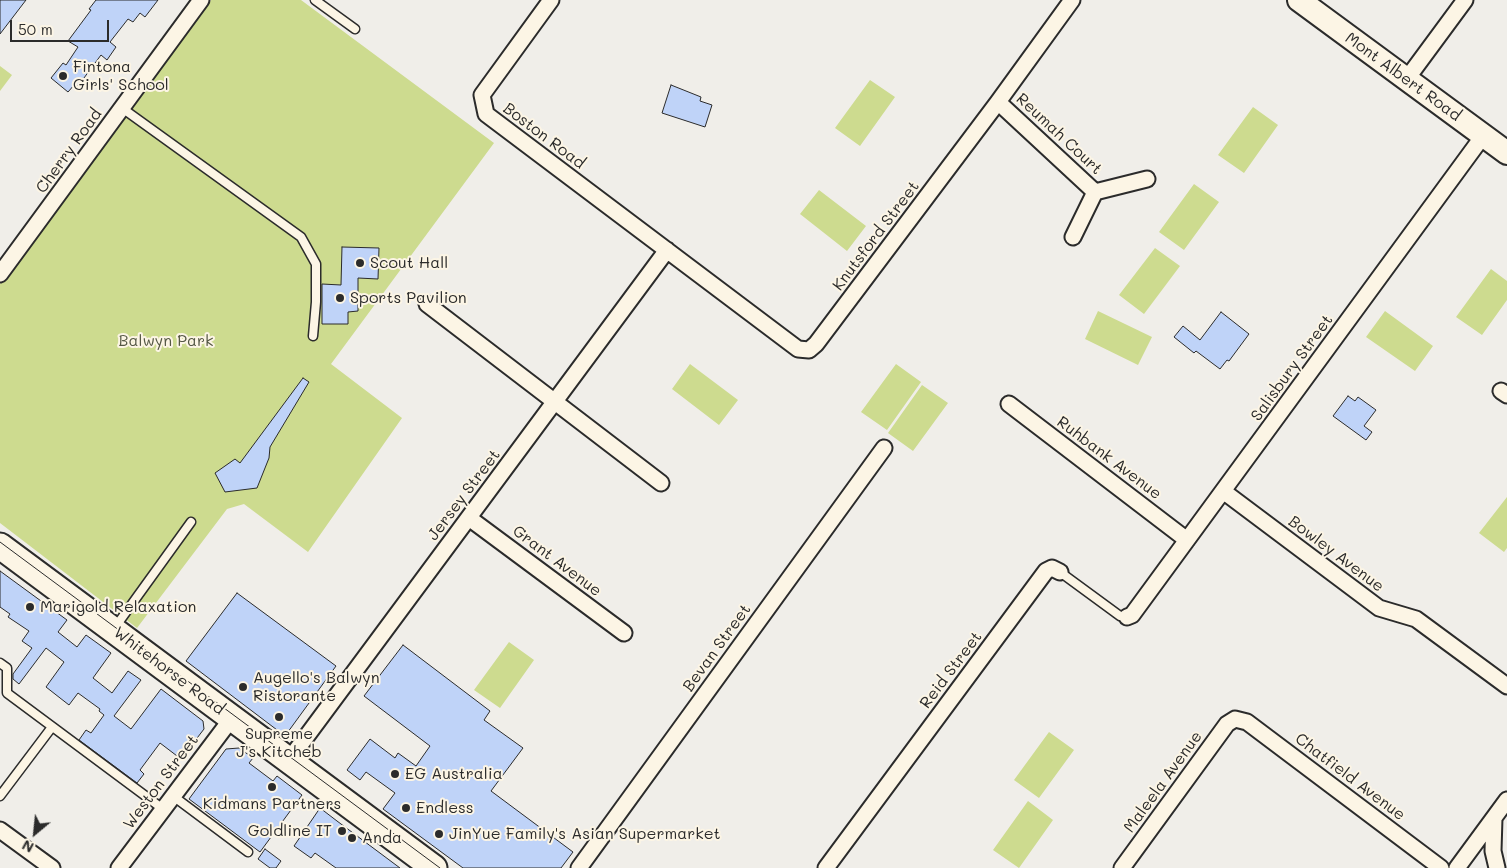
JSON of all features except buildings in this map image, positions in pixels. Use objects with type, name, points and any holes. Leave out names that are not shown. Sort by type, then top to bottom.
[{"type":"main road","name":"Mont Albert Road","points":[[1299,0],[1507,153]]},
{"type":"main road","name":"Whitehorse Road","points":[[0,546],[434,868]]},
{"type":"street","name":"Cherry Road","points":[[0,274],[201,0]]},
{"type":"street","name":"Boston Road","points":[[551,0],[482,95],[486,114],[667,250]]},
{"type":"street","name":"Knutsford Street","points":[[667,250],[798,349],[809,350],[816,344],[998,102],[1072,0]]},
{"type":"street","points":[[1406,80],[1465,0]]},
{"type":"street","name":"Reumah Court","points":[[998,102],[1095,192]]},
{"type":"street","name":"Salisbury Street","points":[[1126,617],[1132,615],[1483,136]]},
{"type":"street","name":"Reumah Court","points":[[1073,237],[1095,192],[1147,179]]},
{"type":"street","name":"Jersey Street","points":[[289,760],[667,250]]},
{"type":"street","points":[[427,304],[661,483]]},
{"type":"street","name":"Ruhbank Avenue","points":[[1009,404],[1187,540]]},
{"type":"street","name":"Bevan Street","points":[[579,868],[884,448]]},
{"type":"street","name":"Bowley Avenue","points":[[1222,492],[1379,608],[1416,619],[1507,686]]},
{"type":"street","name":"Grant Avenue","points":[[469,518],[624,633]]},
{"type":"street","name":"Reid Street","points":[[826,868],[1046,571],[1052,568],[1060,572]]},
{"type":"street","name":"Weston Street","points":[[119,868],[232,718]]},
{"type":"street","name":"Maleela Avenue","points":[[1122,868],[1227,724],[1235,719]]},
{"type":"street","name":"Chatfield Avenue","points":[[1235,719],[1247,722],[1441,868]]},
{"type":"street","points":[[1457,868],[1507,800]]},
{"type":"street","points":[[1494,818],[1493,851],[1497,868]]},
{"type":"street","points":[[3,838],[52,868]]},
{"type":"lane","points":[[315,0],[355,29]]},
{"type":"lane","points":[[122,108],[300,236],[316,264],[316,302],[313,336]]},
{"type":"lane","points":[[113,630],[191,522]]},
{"type":"lane","name":"Reid Street","points":[[1060,572],[1120,616],[1126,617]]},
{"type":"lane","points":[[0,663],[7,668],[7,693],[163,809]]},
{"type":"lane","points":[[0,796],[52,727]]},
{"type":"lane","points":[[173,796],[248,852]]},
{"type":"green space","name":"Balwyn Park","points":[[211,0],[301,0],[494,143],[331,364],[402,418],[308,552],[244,504],[227,509],[137,628],[0,523],[0,284]]},
{"type":"green space","points":[[0,66],[12,75],[0,91]]},
{"type":"green space","points":[[870,80],[895,97],[860,146],[835,128]]},
{"type":"green space","points":[[1253,107],[1278,125],[1244,173],[1218,155]]},
{"type":"green space","points":[[1194,184],[1219,202],[1184,250],[1159,232]]},
{"type":"green space","points":[[819,190],[866,226],[847,251],[800,214]]},
{"type":"green space","points":[[1155,248],[1180,266],[1144,314],[1119,295]]},
{"type":"green space","points":[[1491,269],[1507,281],[1507,300],[1482,335],[1456,317]]},
{"type":"green space","points":[[1098,311],[1152,337],[1138,365],[1085,339]]},
{"type":"green space","points":[[1385,311],[1433,346],[1415,371],[1366,337]]},
{"type":"green space","points":[[690,364],[738,400],[719,425],[672,389]]},
{"type":"green space","points":[[896,364],[921,382],[887,430],[861,412]]},
{"type":"green space","points":[[922,385],[948,403],[913,451],[888,433]]},
{"type":"green space","points":[[1507,497],[1507,548],[1504,552],[1479,533]]},
{"type":"green space","points":[[509,642],[534,660],[500,708],[474,690]]},
{"type":"green space","points":[[1049,732],[1074,750],[1039,798],[1014,780]]},
{"type":"green space","points":[[1028,801],[1053,820],[1019,868],[993,850]]},
{"type":"tram line","points":[[0,542],[440,868]]},
{"type":"place","name":"Fintona Girls' School","points":[[63,76]]},
{"type":"place","name":"Scout Hall","points":[[360,263]]},
{"type":"place","name":"Sports Pavilion","points":[[340,298]]},
{"type":"place","name":"Marigold Relaxation","points":[[30,607]]},
{"type":"place","name":"Augello's Balwyn Ristorante","points":[[243,687]]},
{"type":"place","name":"Supreme J's Kitcheb","points":[[279,717]]},
{"type":"place","name":"EG Australia","points":[[395,774]]},
{"type":"place","name":"Kidmans Partners","points":[[272,787]]},
{"type":"place","name":"Endless","points":[[406,808]]},
{"type":"place","name":"Goldline IT","points":[[342,831]]},
{"type":"place","name":"JinYue Family's Asian Supermarket","points":[[439,834]]},
{"type":"place","name":"Anda","points":[[352,838]]}]
